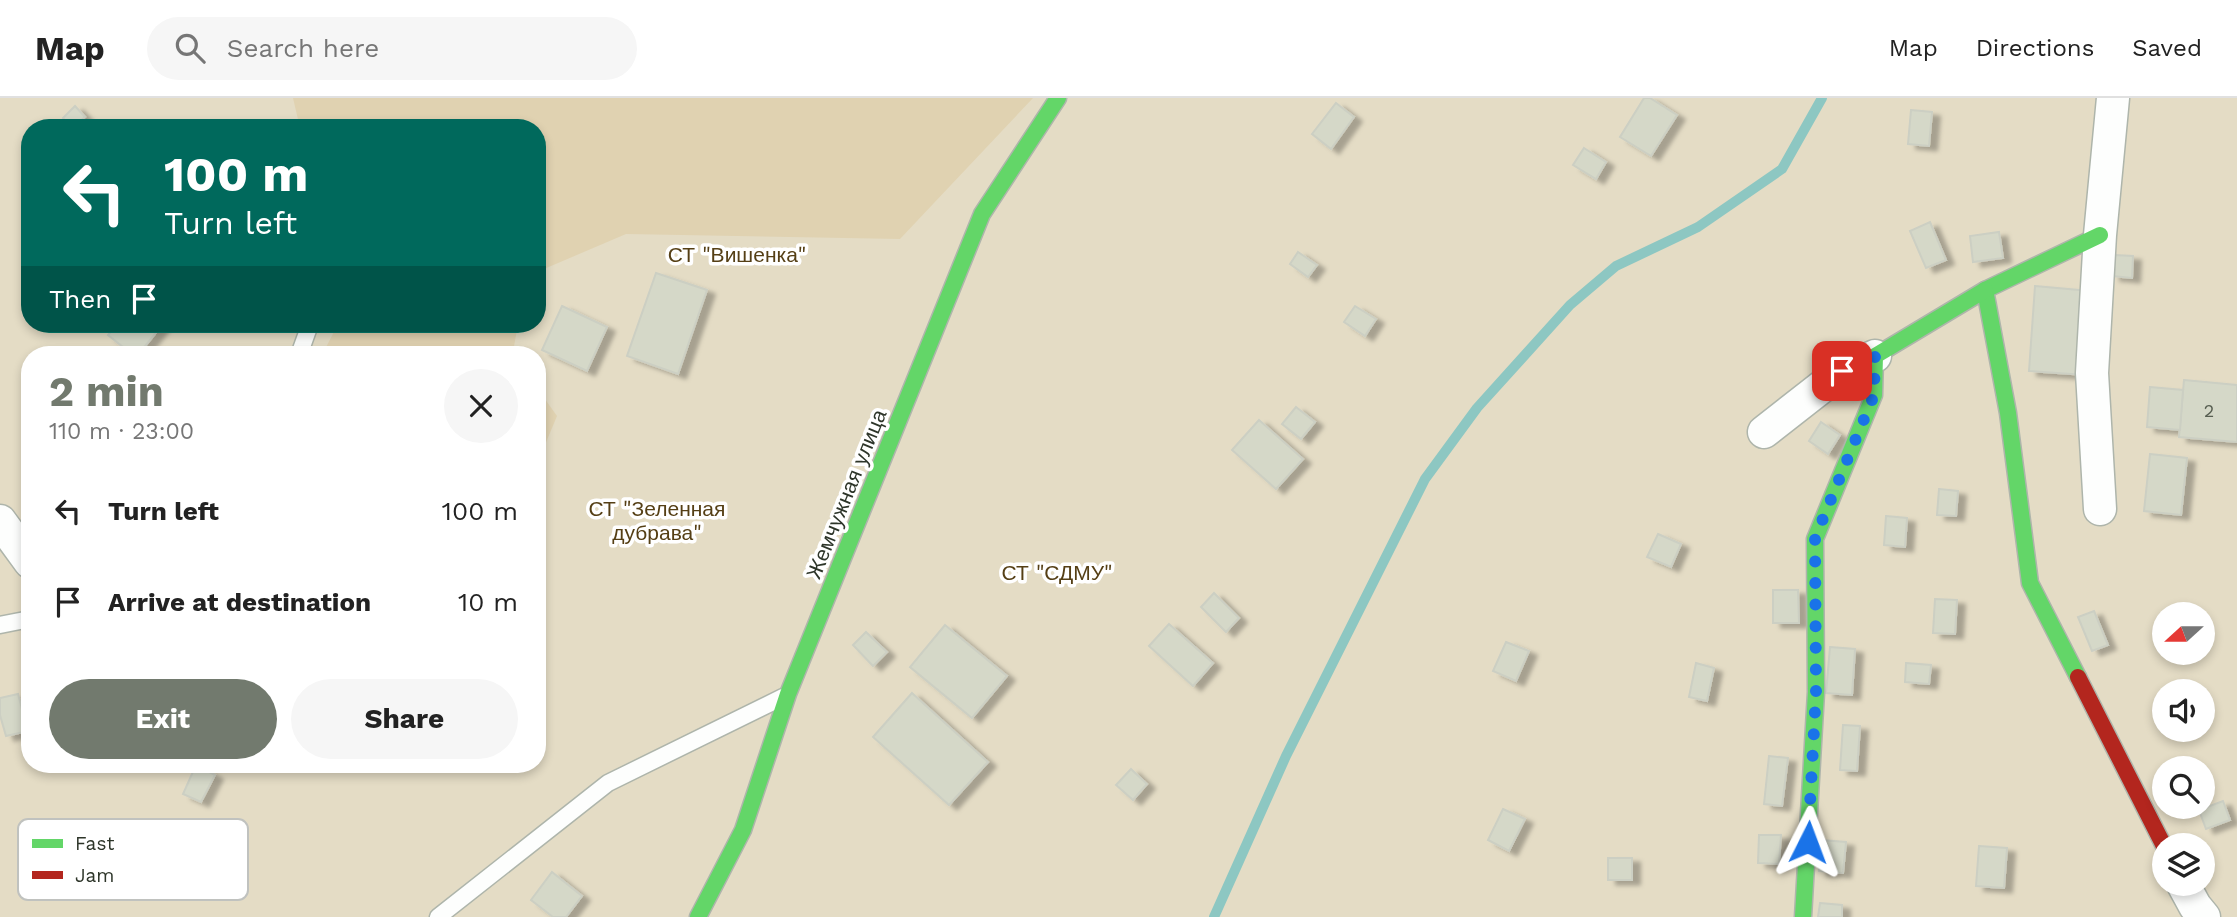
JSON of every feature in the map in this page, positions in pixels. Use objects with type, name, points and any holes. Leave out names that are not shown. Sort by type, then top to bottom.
[{"type":"street","name":"Жемчужная улица","points":[[698,917],[743,830],[788,694],[982,214],[1058,98]]},
{"type":"street","points":[[2099,509],[2092,373],[2100,235],[2113,98]]},
{"type":"street","points":[[1764,432],[1842,371],[1875,356],[1985,290],[2100,235]]},
{"type":"street","points":[[1985,290],[2008,413],[2030,583],[2157,833]]},
{"type":"street","points":[[1803,917],[1816,692],[1815,538],[1874,395],[1875,356]]},
{"type":"street","points":[[0,521],[21,550]]},
{"type":"street","points":[[2190,896],[2204,917]]},
{"type":"lane","points":[[0,625],[21,621]]},
{"type":"lane","points":[[438,917],[608,783],[788,694]]},
{"type":"green space","points":[[0,98],[2237,98],[2237,917],[0,917]]},
{"type":"shaded area","points":[[293,98],[1033,98],[900,239],[626,234],[546,268],[546,119],[298,119]]},
{"type":"shaded area","points":[[333,333],[516,333],[514,346],[327,346]]},
{"type":"shaded area","points":[[546,401],[557,416],[546,442]]},
{"type":"building","points":[[1644,98],[1650,98],[1677,115],[1651,156],[1620,137]]},
{"type":"building","points":[[1336,103],[1354,117],[1331,149],[1312,134]]},
{"type":"building","points":[[75,106],[85,117],[83,119],[63,118]]},
{"type":"building","points":[[1911,110],[1932,112],[1929,146],[1908,144]]},
{"type":"building","points":[[1584,148],[1606,162],[1596,179],[1573,165]]},
{"type":"building","points":[[1930,222],[1946,260],[1926,268],[1910,231]]},
{"type":"building","points":[[1999,232],[2003,258],[1973,262],[1970,236]]},
{"type":"building","points":[[1298,252],[1317,265],[1308,277],[1290,264]]},
{"type":"building","points":[[2114,255],[2133,256],[2132,278],[2112,276]]},
{"type":"building","points":[[656,273],[707,290],[678,374],[627,356]]},
{"type":"building","points":[[2035,286],[2090,291],[2085,375],[2029,371]]},
{"type":"building","points":[[562,306],[607,327],[587,371],[546,352],[544,346]]},
{"type":"building","points":[[1355,306],[1376,319],[1365,336],[1344,322]]},
{"type":"building","points":[[156,333],[145,346],[122,346],[108,335]]},
{"type":"building","points":[[2184,380],[2237,385],[2237,442],[2179,437]]},
{"type":"building","points":[[2150,387],[2183,390],[2180,430],[2147,427]]},
{"type":"building","points":[[1296,407],[1315,422],[1301,439],[1282,424]]},
{"type":"building","points":[[1259,420],[1303,459],[1276,489],[1232,450]]},
{"type":"building","points":[[1821,422],[1840,435],[1828,454],[1809,441]]},
{"type":"building","points":[[2150,454],[2187,458],[2181,515],[2144,511]]},
{"type":"building","points":[[1939,489],[1958,491],[1956,516],[1937,515]]},
{"type":"building","points":[[1886,516],[1907,518],[1905,547],[1884,545]]},
{"type":"building","points":[[1658,534],[1681,544],[1671,567],[1647,557]]},
{"type":"building","points":[[1773,590],[1798,590],[1799,623],[1773,623]]},
{"type":"building","points":[[1214,593],[1239,618],[1226,632],[1201,607]]},
{"type":"building","points":[[1935,599],[1957,600],[1955,634],[1933,633]]},
{"type":"building","points":[[2094,611],[2108,645],[2092,651],[2078,617]]},
{"type":"building","points":[[1169,624],[1213,663],[1193,686],[1149,646]]},
{"type":"building","points":[[945,625],[1007,676],[972,718],[910,667]]},
{"type":"building","points":[[866,632],[887,652],[873,666],[853,645]]},
{"type":"building","points":[[1506,642],[1529,651],[1516,681],[1493,671]]},
{"type":"building","points":[[1830,647],[1855,649],[1852,695],[1826,693]]},
{"type":"building","points":[[1696,663],[1714,668],[1707,701],[1689,697]]},
{"type":"building","points":[[1906,663],[1931,665],[1929,684],[1905,682]]},
{"type":"building","points":[[912,693],[988,762],[949,805],[873,737]]},
{"type":"building","points":[[18,694],[21,705],[21,733],[6,736],[0,715],[0,698]]},
{"type":"building","points":[[1843,725],[1860,726],[1857,771],[1840,770]]},
{"type":"building","points":[[1769,756],[1788,758],[1782,806],[1764,804]]},
{"type":"building","points":[[1131,769],[1147,784],[1133,800],[1116,785]]},
{"type":"building","points":[[192,773],[215,775],[201,802],[183,794]]},
{"type":"building","points":[[2223,801],[2230,820],[2206,829],[2202,819],[2215,819],[2215,804]]},
{"type":"building","points":[[1503,809],[1525,819],[1509,851],[1488,840]]},
{"type":"building","points":[[1759,835],[1781,835],[1779,864],[1758,863]]},
{"type":"building","points":[[1821,840],[1846,842],[1843,873],[1819,871]]},
{"type":"building","points":[[1979,846],[2007,848],[2004,888],[1976,886]]},
{"type":"building","points":[[1608,858],[1632,858],[1632,880],[1608,880]]},
{"type":"building","points":[[552,872],[582,896],[566,917],[553,917],[531,900]]},
{"type":"building","points":[[1820,903],[1842,905],[1842,917],[1818,917]]},
{"type":"waterway","points":[[1214,917],[1286,756],[1425,479],[1477,408],[1570,305],[1616,266],[1698,227],[1782,169],[1822,98]]},
{"type":"traffic: fast","points":[[698,917],[743,830],[788,694],[982,214],[1058,98]]},
{"type":"traffic: fast","points":[[2078,677],[2030,583],[2008,413],[1985,290],[2100,235]]},
{"type":"traffic: fast","points":[[1803,917],[1816,692],[1815,539],[1874,395],[1875,356],[1985,290]]},
{"type":"traffic: jam","points":[[2078,677],[2157,833]]},
{"type":"route","points":[[1808,842],[1816,692],[1815,538],[1874,395],[1875,356],[1842,371]]},
{"type":"park label","name":"СТ \"Вишенка\"","points":[[737,254]]},
{"type":"park label","name":"СТ \"Зеленная дубрава\"","points":[[657,520]]},
{"type":"park label","name":"СТ \"СДМУ\"","points":[[1057,572]]}]
